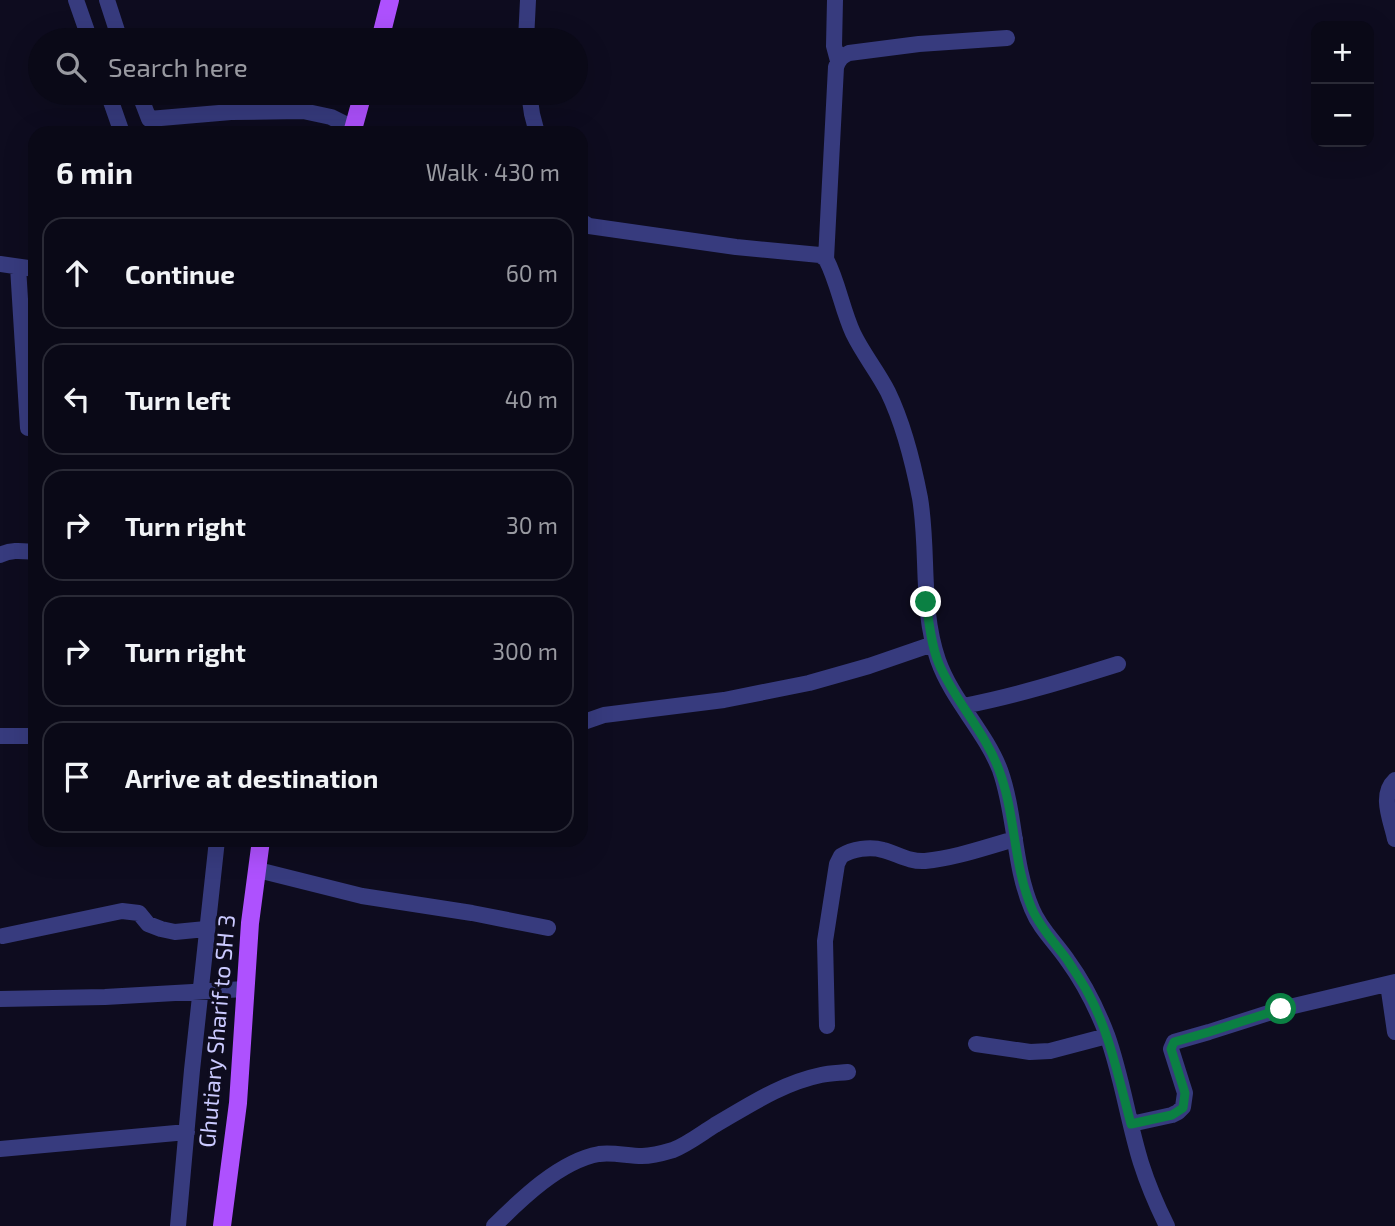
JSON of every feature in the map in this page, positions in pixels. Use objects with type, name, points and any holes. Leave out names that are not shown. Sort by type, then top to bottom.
[{"type":"main road","points":[[383,28],[390,0]]},
{"type":"main road","points":[[353,126],[359,105]]},
{"type":"main road","name":"Ghutiary Sharif to SH 3","points":[[222,1226],[238,1104],[240,990],[260,847]]},
{"type":"street","points":[[76,0],[86,28]]},
{"type":"street","points":[[107,0],[116,28]]},
{"type":"street","points":[[527,28],[528,0]]},
{"type":"street","points":[[835,0],[834,39],[838,61]]},
{"type":"street","points":[[1007,37],[849,53],[838,61],[826,259],[853,333],[888,391],[901,423],[915,474],[924,528],[926,602],[938,662],[999,769],[1008,797],[1024,886],[1033,911],[1089,995],[1107,1036],[1144,1172],[1167,1226]]},
{"type":"street","points":[[112,105],[120,126]]},
{"type":"street","points":[[143,105],[151,126],[231,112],[303,111],[331,117],[346,126]]},
{"type":"street","points":[[531,105],[535,126]]},
{"type":"street","points":[[588,226],[736,247],[820,255],[826,259]]},
{"type":"street","points":[[0,264],[28,268]]},
{"type":"street","points":[[18,267],[28,428]]},
{"type":"street","points":[[0,555],[18,550],[28,551]]},
{"type":"street","points":[[588,721],[604,715],[724,700],[809,683],[933,644]]},
{"type":"street","points":[[963,706],[990,701],[1118,664]]},
{"type":"street","points":[[0,736],[28,736]]},
{"type":"street","points":[[1395,780],[1388,787],[1387,802],[1395,839]]},
{"type":"street","points":[[827,1026],[825,942],[835,876],[841,856],[874,848],[912,861],[944,859],[1015,839]]},
{"type":"street","points":[[178,1226],[205,991],[206,929],[216,847]]},
{"type":"street","points":[[258,870],[362,897],[472,913],[548,928]]},
{"type":"street","points":[[3,936],[122,911],[139,913],[148,924],[169,931],[206,929]]},
{"type":"street","points":[[1131,1124],[1172,1115],[1183,1108],[1185,1093],[1171,1049],[1174,1042],[1281,1009],[1391,983],[1395,1032]]},
{"type":"street","points":[[0,999],[240,990]]},
{"type":"street","points":[[976,1044],[1030,1052],[1050,1051],[1107,1036]]},
{"type":"street","points":[[494,1226],[524,1196],[577,1162],[600,1154],[641,1156],[676,1149],[779,1089],[822,1075],[848,1072]]},
{"type":"street","points":[[0,1149],[187,1132]]},
{"type":"route","points":[[926,602],[938,662],[999,769],[1008,797],[1024,886],[1033,911],[1089,995],[1107,1036],[1131,1124],[1172,1115],[1183,1108],[1185,1093],[1171,1049],[1174,1042],[1281,1009]]}]
